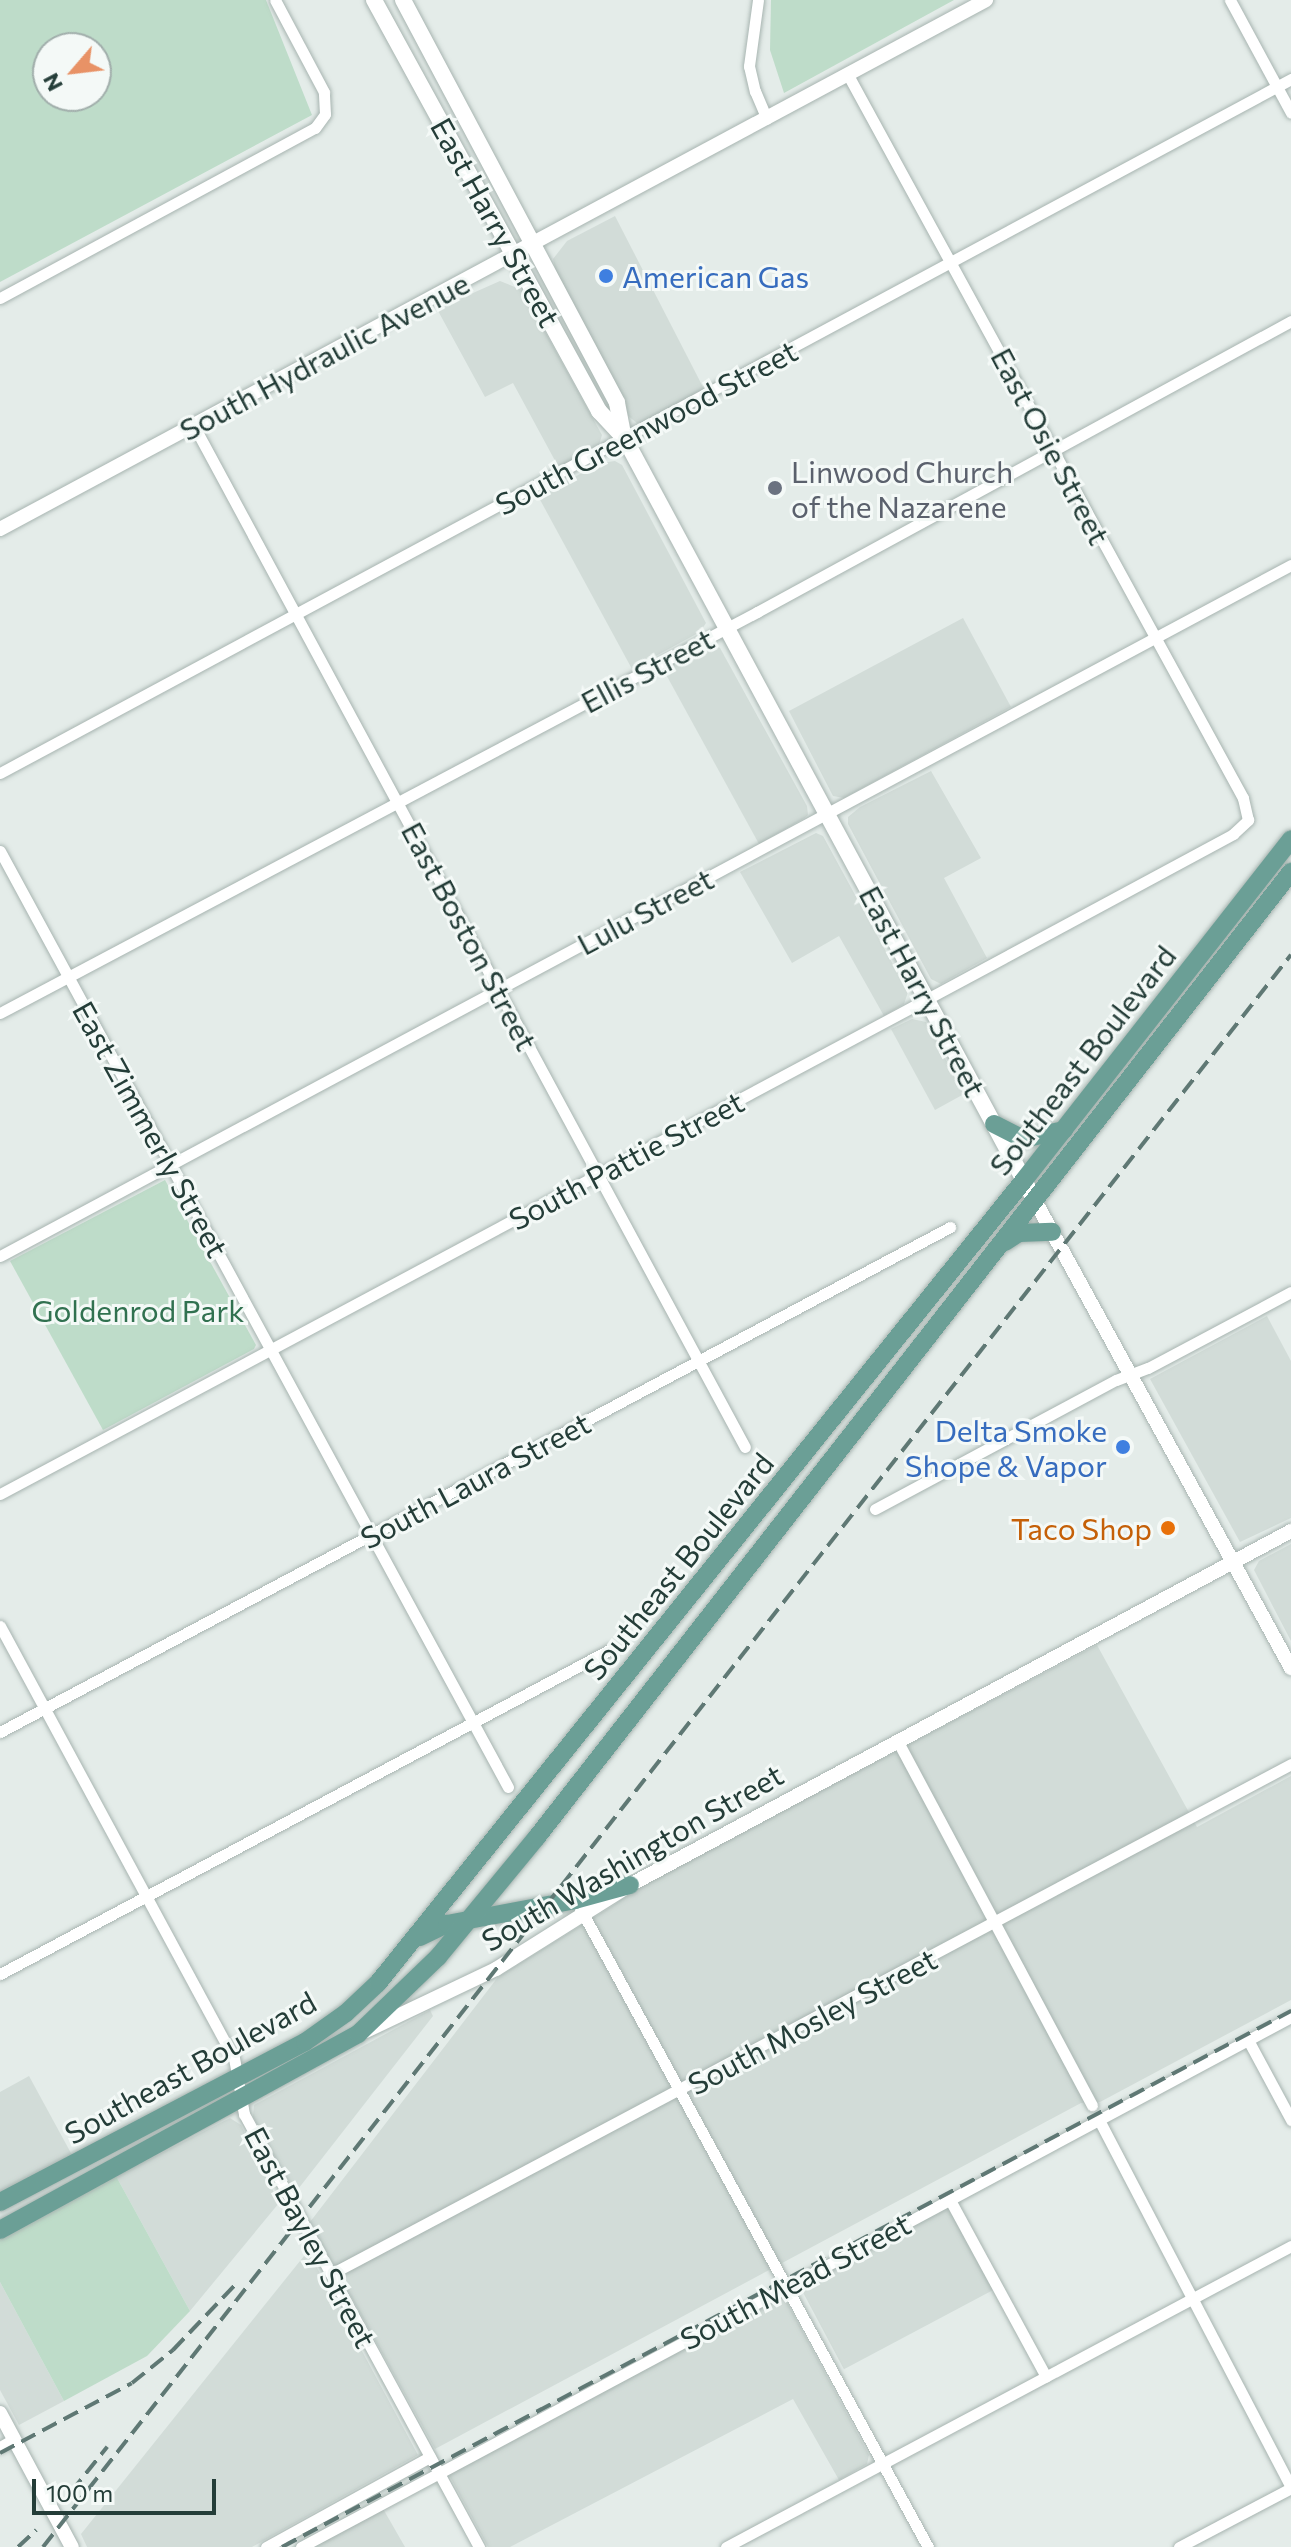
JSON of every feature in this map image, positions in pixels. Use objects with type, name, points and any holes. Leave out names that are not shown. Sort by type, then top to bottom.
[{"type":"main road","name":"East Harry Street","points":[[374,0],[599,411],[625,439],[1034,1199]]},
{"type":"main road","name":"East Harry Street","points":[[403,0],[535,243],[617,403],[625,439]]},
{"type":"main road","name":"Southeast Boulevard","points":[[0,2202],[305,2042],[346,2013],[378,1983],[1064,1130],[1291,839]]},
{"type":"main road","name":"Southeast Boulevard","points":[[358,2034],[404,1993],[472,1919],[1291,872]]},
{"type":"main road","points":[[994,1124],[1023,1139],[1064,1130]]},
{"type":"main road","points":[[996,1248],[1019,1233],[1052,1232]]},
{"type":"main road","points":[[411,1942],[447,1924],[580,1907],[630,1885]]},
{"type":"main road","name":"South Washington Street","points":[[0,2230],[358,2034]]},
{"type":"street","points":[[0,298],[315,128],[325,114],[324,92],[275,0]]},
{"type":"street","points":[[758,0],[749,66],[767,119]]},
{"type":"street","name":"South Hydraulic Avenue","points":[[0,529],[986,0]]},
{"type":"street","points":[[1230,0],[1291,113]]},
{"type":"street","name":"East Osie Street","points":[[848,75],[1243,798],[1248,820]]},
{"type":"street","name":"South Greenwood Street","points":[[0,773],[1291,79]]},
{"type":"street","name":"Ellis Street","points":[[0,1013],[726,628],[1291,321]]},
{"type":"street","name":"East Boston Street","points":[[194,426],[745,1447]]},
{"type":"street","name":"Lulu Street","points":[[0,1256],[1291,565]]},
{"type":"street","name":"South Pattie Street","points":[[0,1494],[1233,834],[1248,820]]},
{"type":"street","name":"East Zimmerly Street","points":[[0,851],[508,1787]]},
{"type":"street","name":"East Harry Street","points":[[1034,1199],[1291,1668]]},
{"type":"street","name":"South Laura Street","points":[[0,1732],[950,1227]]},
{"type":"street","points":[[875,1509],[1291,1292]]},
{"type":"street","name":"South Washington Street","points":[[630,1885],[1291,1531]]},
{"type":"street","name":"East Bayley Street","points":[[0,1626],[234,2058],[244,2099],[244,2114],[479,2547]]},
{"type":"street","points":[[0,1974],[611,1649]]},
{"type":"street","points":[[897,1740],[1092,2105]]},
{"type":"street","name":"South Mosley Street","points":[[331,2274],[680,2092],[1291,1764]]},
{"type":"street","points":[[580,1907],[928,2547]]},
{"type":"street","name":"South Washington Street","points":[[358,2034],[496,1969],[580,1907]]},
{"type":"street","name":"South Mead Street","points":[[301,2547],[1291,2017]]},
{"type":"street","points":[[1248,2040],[1291,2120]]},
{"type":"street","points":[[1099,2120],[1291,2487],[1179,2547]]},
{"type":"street","points":[[950,2200],[1046,2377]]},
{"type":"street","points":[[726,2547],[1291,2246]]},
{"type":"street","points":[[0,2413],[72,2547]]},
{"type":"street","points":[[0,2447],[14,2439]]},
{"type":"street","points":[[266,2547],[430,2457]]},
{"type":"shaded area","points":[[615,216],[704,389],[637,423],[627,415],[556,272],[553,259],[567,241]]},
{"type":"shaded area","points":[[500,281],[522,290],[602,435],[599,445],[559,468],[513,383],[485,397],[437,309]]},
{"type":"shaded area","points":[[615,461],[622,465],[706,623],[700,632],[632,669],[538,496],[601,463]]},
{"type":"shaded area","points":[[963,618],[1011,707],[844,798],[833,796],[789,711]]},
{"type":"shaded area","points":[[714,645],[720,648],[807,806],[808,815],[803,819],[759,844],[663,669]]},
{"type":"shaded area","points":[[931,771],[981,858],[944,878],[987,958],[941,984],[931,979],[848,824],[848,817],[860,807]]},
{"type":"shaded area","points":[[816,833],[823,836],[908,992],[904,1004],[884,1016],[839,936],[792,963],[740,872]]},
{"type":"shaded area","points":[[912,1019],[926,1022],[964,1094],[935,1110],[891,1029]]},
{"type":"shaded area","points":[[1267,1316],[1291,1361],[1291,1518],[1240,1542],[1150,1379]]},
{"type":"shaded area","points":[[1291,1544],[1291,1641],[1254,1570],[1259,1561]]},
{"type":"shaded area","points":[[1097,1645],[1197,1827],[1291,1776],[1291,2000],[1100,2102],[1081,2103],[435,2449],[310,2222],[498,1977],[633,1890]]},
{"type":"shaded area","points":[[430,2010],[433,2016],[295,2193],[253,2117],[254,2105]]},
{"type":"shaded area","points":[[29,2076],[72,2155],[0,2194],[0,2092]]},
{"type":"shaded area","points":[[230,2118],[241,2125],[279,2203],[190,2311],[116,2176]]},
{"type":"shaded area","points":[[949,2207],[993,2290],[844,2369],[800,2286]]},
{"type":"shaded area","points":[[308,2251],[418,2455],[252,2547],[87,2547],[81,2534]]},
{"type":"shaded area","points":[[0,2282],[64,2401],[19,2425],[0,2390]]},
{"type":"shaded area","points":[[783,2295],[869,2455],[867,2464],[839,2480],[793,2399],[510,2547],[488,2547],[448,2473]]},
{"type":"shaded area","points":[[378,2500],[405,2547],[291,2547]]},
{"type":"green space","points":[[0,0],[266,0],[312,115],[0,282]]},
{"type":"green space","points":[[771,0],[954,0],[784,93],[770,50]]},
{"type":"green space","name":"Goldenrod Park","points":[[165,1180],[256,1345],[254,1349],[103,1430],[10,1261]]},
{"type":"green space","points":[[116,2176],[190,2311],[147,2356],[64,2401],[0,2282],[0,2238]]},
{"type":"railway","points":[[43,2547],[1291,955]]},
{"type":"railway","points":[[282,2547],[1291,2011]]},
{"type":"railway","points":[[0,2453],[132,2383],[173,2350],[235,2285]]},
{"type":"railway","points":[[71,2492],[107,2447]]},
{"type":"railway","points":[[18,2547],[36,2530]]},
{"type":"place","name":"American Gas","points":[[606,276]]},
{"type":"place","name":"Linwood Church of the Nazarene","points":[[775,488]]},
{"type":"place","name":"Delta Smoke Shope & Vapor","points":[[1123,1447]]},
{"type":"place","name":"Taco Shop","points":[[1168,1528]]}]
